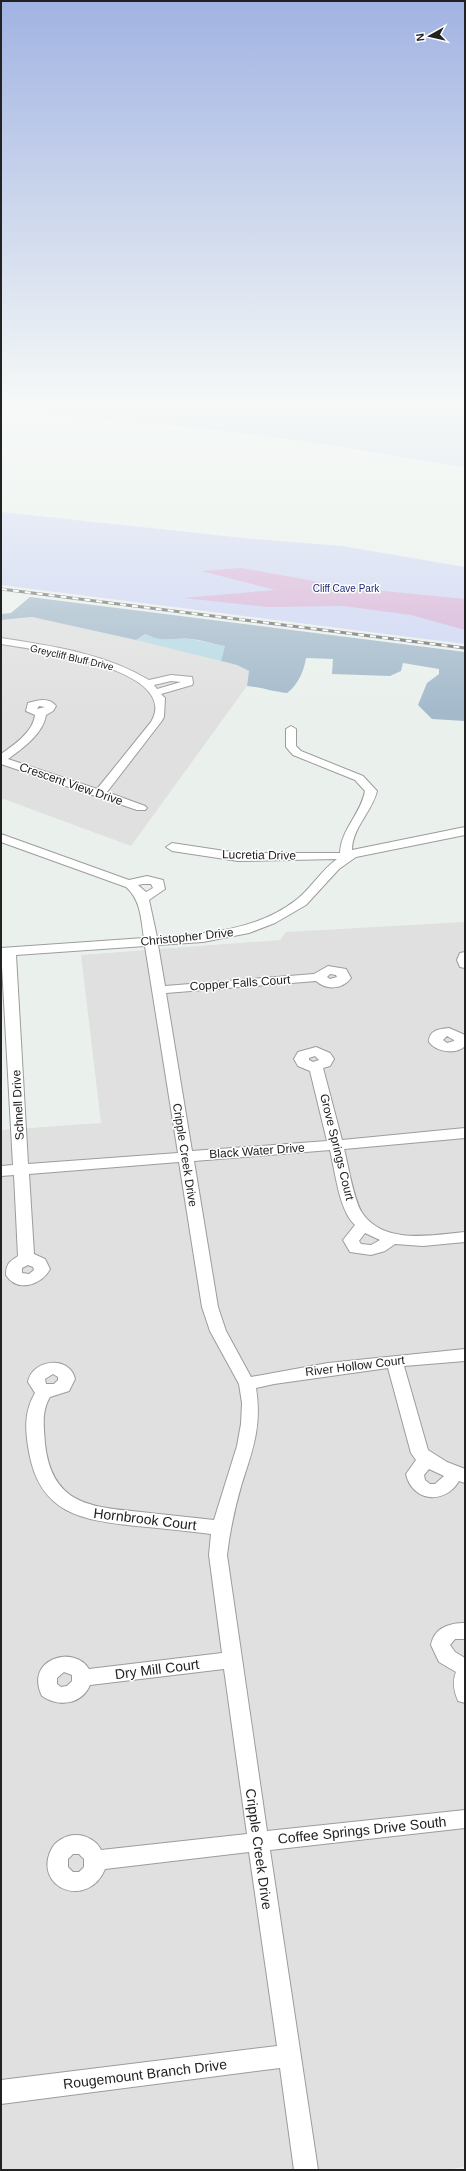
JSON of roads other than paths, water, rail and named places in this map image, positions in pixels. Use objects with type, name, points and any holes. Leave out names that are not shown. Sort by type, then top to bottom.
[{"type":"street","name":"Greycliff Bluff Drive","points":[[1,641],[115,666],[139,676],[157,692]]},
{"type":"street","points":[[99,794],[115,776],[159,718],[160,703],[157,692],[188,683],[188,679],[171,678],[148,683]]},
{"type":"street","points":[[1,760],[14,750],[32,732],[41,719],[41,714]]},
{"type":"street","points":[[290,729],[291,747],[297,753],[359,778],[371,791],[367,805],[350,831],[346,847],[346,857]]},
{"type":"street","name":"Crescent View Drive","points":[[1,760],[141,808]]},
{"type":"street","name":"Christopher Drive","points":[[5,951],[151,942],[218,936],[245,930],[271,920],[302,902],[335,866],[346,857],[389,845],[465,831]]},
{"type":"street","points":[[1,838],[127,884],[136,888],[143,899],[159,889],[159,883],[154,880],[144,880],[127,884]]},
{"type":"street","name":"Lucretia Drive","points":[[172,847],[238,857],[333,855],[346,857]]},
{"type":"street","name":"Cripple Creek Drive","points":[[143,899],[160,990],[185,1157],[210,1307],[218,1331],[247,1384],[250,1403],[250,1424],[246,1446],[233,1484],[221,1528],[218,1555],[288,2056],[306,2170]]},
{"type":"street","name":"Schnell Drive","points":[[5,951],[26,1260]]},
{"type":"street","points":[[465,956],[463,960],[465,964]]},
{"type":"street","name":"Copper Falls Court","points":[[160,990],[320,977]]},
{"type":"street","name":"Grove Springs Court","points":[[316,1067],[350,1202],[357,1218],[376,1232],[392,1238],[409,1241],[465,1237]]},
{"type":"street","name":"Black Water Drive","points":[[1,1170],[336,1145],[465,1133]]},
{"type":"street","points":[[364,1224],[352,1240],[355,1248],[368,1251],[385,1246],[392,1238]]},
{"type":"street","name":"River Hollow Court","points":[[247,1384],[286,1374],[394,1361],[465,1355]]},
{"type":"street","points":[[394,1361],[420,1453],[427,1459],[459,1474],[447,1485],[436,1491],[426,1491],[419,1487],[415,1481],[415,1474],[427,1459]]},
{"type":"street","name":"Hornbrook Court","points":[[45,1390],[35,1410],[37,1456],[51,1487],[61,1498],[81,1510],[96,1514],[221,1528]]},
{"type":"street","points":[[465,1631],[451,1631],[442,1638],[440,1643],[441,1649],[446,1656],[453,1662],[465,1668]]},
{"type":"street","name":"Dry Mill Court","points":[[82,1678],[232,1660]]},
{"type":"street","points":[[465,1674],[462,1682],[465,1695]]},
{"type":"street","name":"Coffee Springs Drive South","points":[[95,1860],[465,1819]]},
{"type":"street","name":"Rougemount Branch Drive","points":[[1,2092],[288,2056]]},
{"type":"railway","points":[[1,589],[465,648]]},
{"type":"park label","name":"Cliff Cave Park","points":[[346,588]]}]
